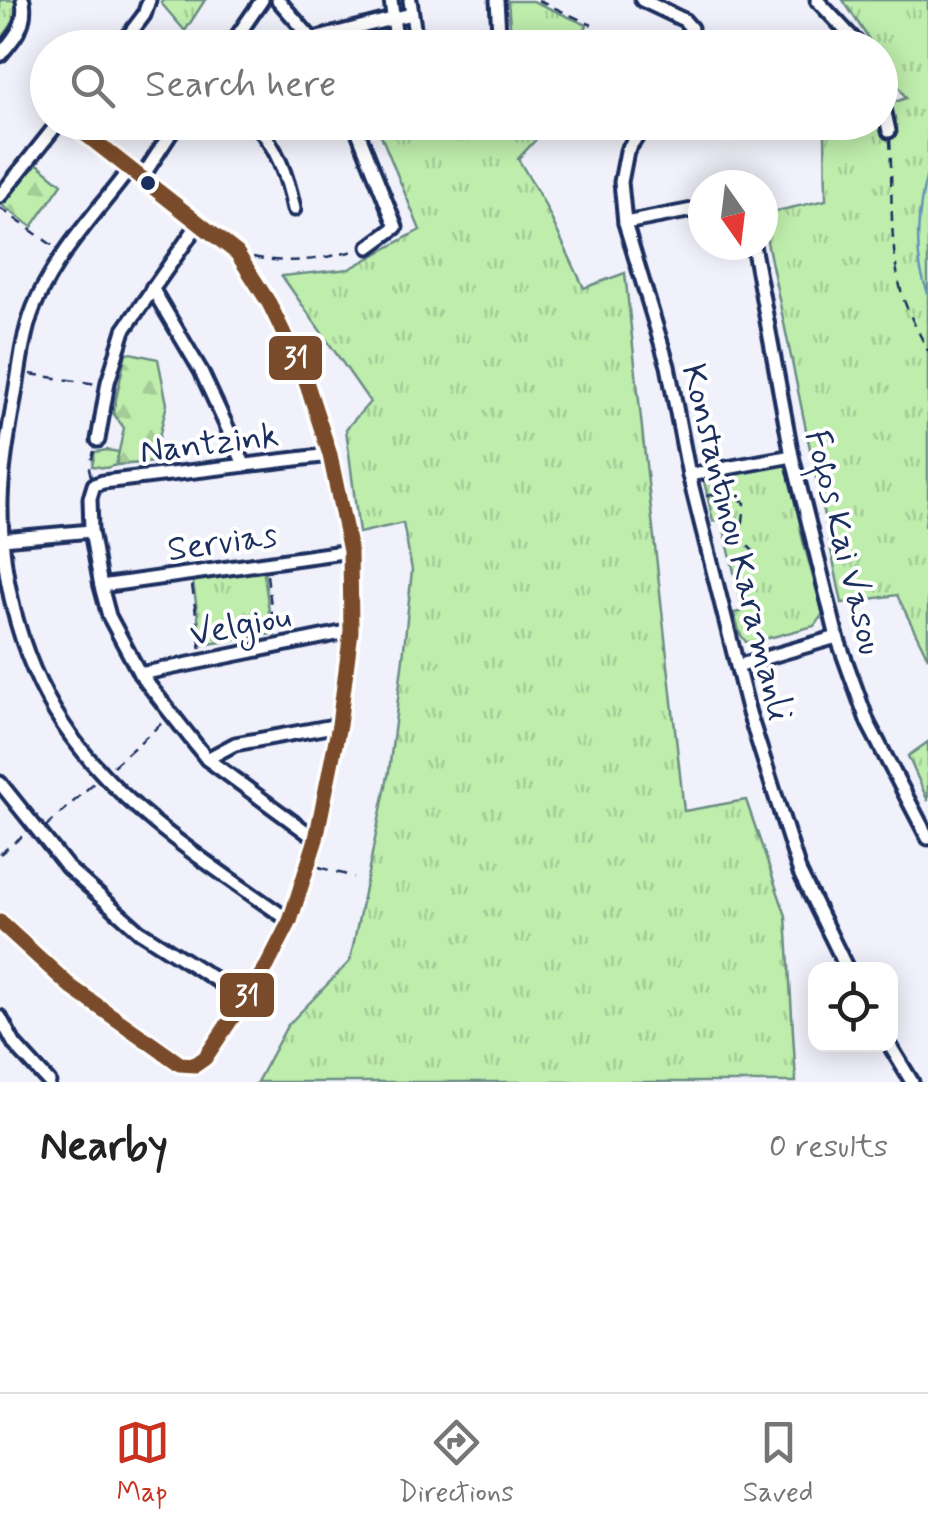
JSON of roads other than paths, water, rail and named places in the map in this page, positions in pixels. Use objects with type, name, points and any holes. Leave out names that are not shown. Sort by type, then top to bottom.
[{"type":"street","points":[[0,55],[19,33],[24,20],[23,0]]},
{"type":"street","points":[[133,30],[149,0]]},
{"type":"street","points":[[241,30],[262,0]]},
{"type":"street","points":[[278,0],[305,30]]},
{"type":"street","points":[[390,0],[394,30]]},
{"type":"street","points":[[410,0],[414,30]]},
{"type":"street","points":[[497,0],[499,30]]},
{"type":"street","points":[[642,0],[684,20],[690,30]]},
{"type":"street","points":[[817,0],[847,30]]},
{"type":"street","points":[[359,30],[411,14]]},
{"type":"street","points":[[0,196],[45,140]]},
{"type":"street","points":[[2,930],[71,987],[180,1064],[195,1065],[205,1058],[246,999],[290,921],[316,839],[340,726],[351,631],[350,551],[330,455],[304,375],[269,303],[237,253],[92,140]]},
{"type":"street","points":[[141,180],[167,140]]},
{"type":"street","points":[[268,140],[282,164],[294,209]]},
{"type":"street","points":[[361,140],[396,227],[369,247]]},
{"type":"street","name":"Konstantinou Karamanli","points":[[635,140],[627,151],[621,182],[625,223],[668,366],[689,475],[737,666],[800,873],[843,962]]},
{"type":"street","points":[[128,170],[36,300],[19,372],[0,500],[14,616],[40,682],[71,736],[126,797],[173,839],[290,921]]},
{"type":"street","points":[[625,223],[688,211]]},
{"type":"street","points":[[98,440],[107,386],[124,330],[199,223]]},
{"type":"street","name":"Fofos Kai Vasou","points":[[755,260],[792,456],[836,637],[868,724],[928,838]]},
{"type":"street","points":[[152,288],[201,371],[244,464]]},
{"type":"street","name":"Nantzink","points":[[91,531],[90,498],[94,486],[330,455]]},
{"type":"street","points":[[689,475],[792,456]]},
{"type":"street","points":[[2,539],[91,531],[109,616],[140,674],[207,759],[316,839]]},
{"type":"street","name":"Servias","points":[[101,586],[350,551]]},
{"type":"street","name":"Velgiou","points":[[140,674],[351,631]]},
{"type":"street","points":[[737,666],[836,637]]},
{"type":"street","points":[[207,759],[235,744],[340,726]]},
{"type":"street","points":[[0,783],[68,868],[139,931],[246,999]]},
{"type":"street","points":[[0,1017],[15,1045],[49,1082]]},
{"type":"street","points":[[894,1052],[912,1082]]},
{"type":"waterway","points":[[928,170],[918,232],[920,264],[928,293]]},
{"type":"waterway","points":[[928,502],[928,534]]}]
